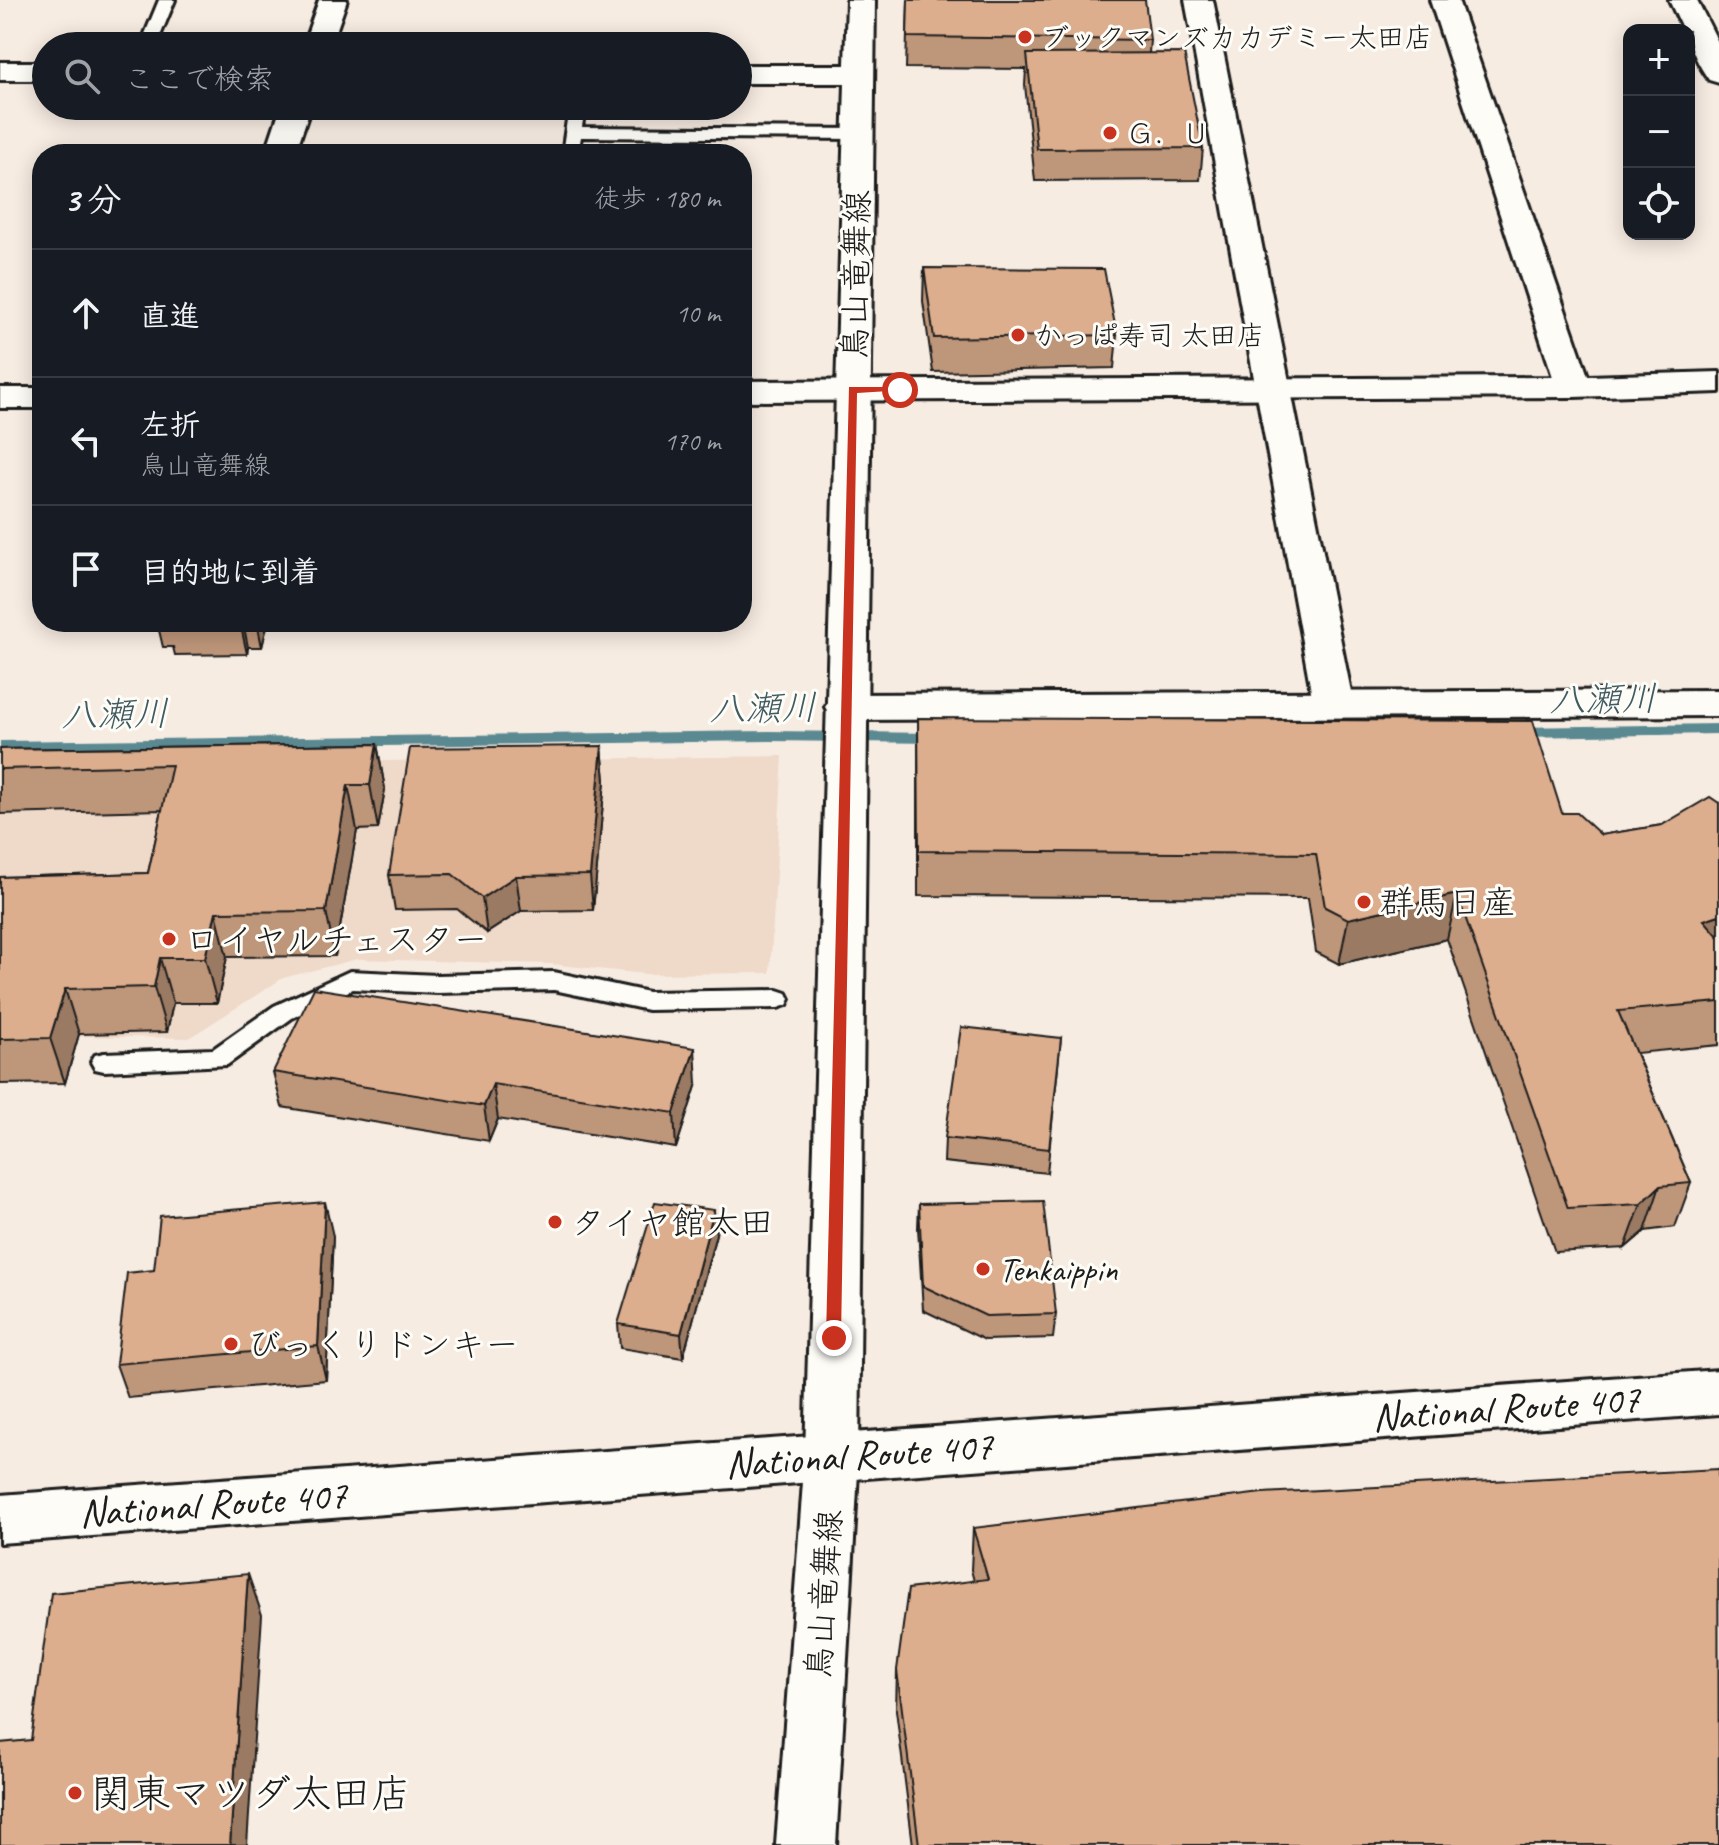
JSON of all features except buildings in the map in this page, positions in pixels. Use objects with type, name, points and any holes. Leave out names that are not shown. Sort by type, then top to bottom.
[{"type":"main road","points":[[322,32],[333,0]]},
{"type":"main road","name":"鳥山竜舞線","points":[[806,1845],[832,1455],[844,726],[861,0]]},
{"type":"main road","points":[[1199,0],[1333,702]]},
{"type":"main road","points":[[1444,0],[1574,387]]},
{"type":"main road","points":[[1683,0],[1719,74]]},
{"type":"main road","points":[[0,71],[32,71]]},
{"type":"main road","points":[[752,74],[860,74]]},
{"type":"main road","points":[[283,144],[291,120]]},
{"type":"main road","points":[[752,391],[1574,387],[1719,382]]},
{"type":"main road","points":[[0,398],[32,398]]},
{"type":"main road","points":[[844,726],[1333,702],[1719,703]]},
{"type":"main road","name":"National Route 407","points":[[0,1519],[832,1455],[1719,1392]]},
{"type":"lane","points":[[154,32],[167,0]]},
{"type":"lane","points":[[571,144],[575,120]]},
{"type":"lane","points":[[573,132],[859,134]]},
{"type":"lane","points":[[104,1062],[218,1058],[283,1012],[350,980],[437,984],[554,981],[648,1001],[778,999]]},
{"type":"shaded area","points":[[783,756],[770,973],[644,974],[551,964],[357,959],[283,978],[189,1038],[0,1035],[0,766]]},
{"type":"waterway","name":"八瀬川","points":[[1517,732],[1719,729]]},
{"type":"waterway","name":"八瀬川","points":[[0,746],[769,736],[937,738]]},
{"type":"place","name":"ブックマンズカカデミー太田店","points":[[1025,37]]},
{"type":"place","name":"Ｇ．Ｕ","points":[[1110,133]]},
{"type":"place","name":"かっぱ寿司 太田店","points":[[1018,335]]},
{"type":"place","name":"群馬日産","points":[[1364,902]]},
{"type":"place","name":"ロイヤルチェスター","points":[[169,939]]},
{"type":"place","name":"タイヤ館太田","points":[[555,1222]]},
{"type":"place","name":"Tenkaippin","points":[[983,1269]]},
{"type":"place","name":"びっくりドンキー","points":[[231,1344]]},
{"type":"place","name":"関東マツダ太田店","points":[[75,1793]]},
{"type":"route","points":[[834,1338],[852,390],[900,390]]}]
